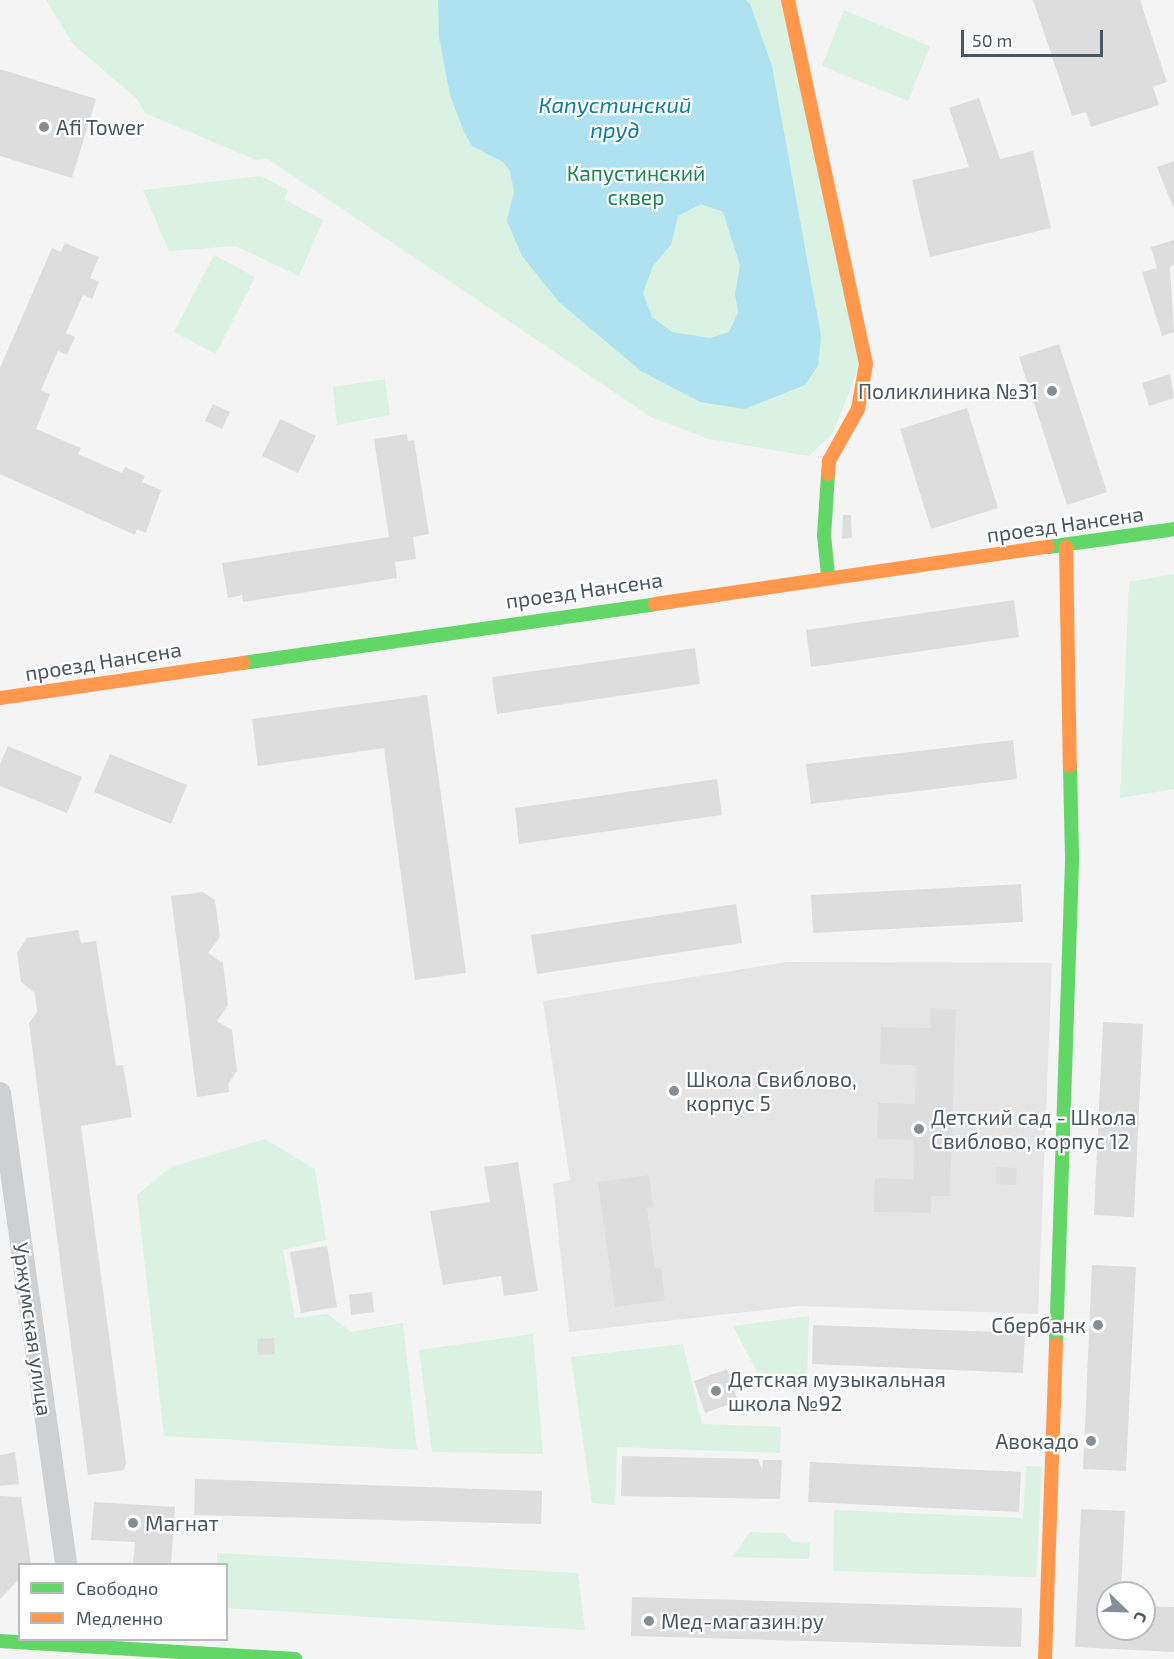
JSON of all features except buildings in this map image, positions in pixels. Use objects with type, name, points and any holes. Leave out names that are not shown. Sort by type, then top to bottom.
[{"type":"street","points":[[788,0],[866,364],[858,409],[829,461],[824,535],[828,575]]},
{"type":"street","name":"проезд Нансена","points":[[0,698],[828,575],[1066,547],[1174,529]]},
{"type":"street","points":[[1045,1659],[1072,856],[1066,547]]},
{"type":"street","name":"Уржумская улица","points":[[0,1093],[66,1563]]},
{"type":"street","points":[[0,1641],[295,1659]]},
{"type":"shaded area","points":[[787,962],[1052,963],[1038,1314],[799,1306],[569,1332],[553,1184],[570,1180],[543,1001]]},
{"type":"green space","name":"Капустинский сквер","points":[[46,0],[784,0],[860,364],[833,433],[809,456],[709,439],[651,417],[268,159],[256,160],[145,113],[137,99],[73,44]]},
{"type":"green space","points":[[844,10],[930,46],[908,101],[822,66]]},
{"type":"green space","points":[[261,176],[288,190],[284,199],[323,220],[299,276],[236,246],[169,251],[143,190]]},
{"type":"green space","points":[[214,255],[255,277],[216,354],[174,332]]},
{"type":"green space","points":[[385,379],[390,415],[337,425],[333,387]]},
{"type":"green space","points":[[1174,574],[1174,789],[1120,798],[1129,582]]},
{"type":"green space","points":[[265,1139],[315,1169],[326,1240],[283,1250],[295,1318],[328,1314],[351,1332],[403,1323],[417,1450],[164,1436],[137,1195],[171,1167]]},
{"type":"green space","points":[[809,1316],[807,1382],[757,1372],[733,1326]]},
{"type":"green space","points":[[533,1334],[543,1454],[432,1452],[419,1350]]},
{"type":"green space","points":[[683,1344],[702,1424],[781,1427],[780,1453],[617,1447],[615,1505],[592,1503],[571,1357]]},
{"type":"green space","points":[[1026,1466],[1042,1467],[1036,1577],[833,1571],[834,1510],[1023,1518]]},
{"type":"green space","points":[[750,1532],[784,1533],[793,1542],[810,1543],[809,1559],[733,1557]]},
{"type":"green space","points":[[217,1553],[578,1573],[585,1630],[228,1608],[228,1563],[217,1563]]},
{"type":"water","name":"Капустинский пруд","points":[[438,0],[746,0],[750,4],[772,66],[821,336],[818,366],[805,385],[744,409],[700,402],[641,371],[559,302],[522,256],[507,221],[514,192],[510,171],[503,162],[472,146],[464,132],[450,95],[439,37]],"holes":[[[701,204],[723,212],[740,265],[735,294],[738,312],[729,332],[710,338],[672,332],[652,317],[643,293],[653,266],[671,245],[678,216]]]},
{"type":"traffic: fast","points":[[828,474],[824,535],[828,575]]},
{"type":"traffic: fast","points":[[1048,547],[1174,529]]},
{"type":"traffic: fast","points":[[243,663],[655,604]]},
{"type":"traffic: fast","points":[[1056,1344],[1072,856],[1070,766]]},
{"type":"traffic: fast","points":[[0,1641],[295,1659]]},
{"type":"traffic: slow","points":[[788,0],[866,364],[858,409],[829,461],[828,474]]},
{"type":"traffic: slow","points":[[655,604],[1048,547]]},
{"type":"traffic: slow","points":[[1066,547],[1070,766]]},
{"type":"traffic: slow","points":[[0,698],[243,663]]},
{"type":"traffic: slow","points":[[1045,1659],[1056,1344]]},
{"type":"place","name":"Afi Tower","points":[[44,127]]},
{"type":"place","name":"Поликлиника №31","points":[[1052,391]]},
{"type":"place","name":"Школа Свиблово, корпус 5","points":[[674,1091]]},
{"type":"place","name":"Детский сад - Школа Свиблово, корпус 12","points":[[919,1129]]},
{"type":"place","name":"Сбербанк","points":[[1098,1325]]},
{"type":"place","name":"Детская музыкальная школа №92","points":[[716,1391]]},
{"type":"place","name":"Авокадо","points":[[1091,1441]]},
{"type":"place","name":"Магнат","points":[[133,1523]]},
{"type":"place","name":"Мед-магазин.ру","points":[[649,1621]]}]
